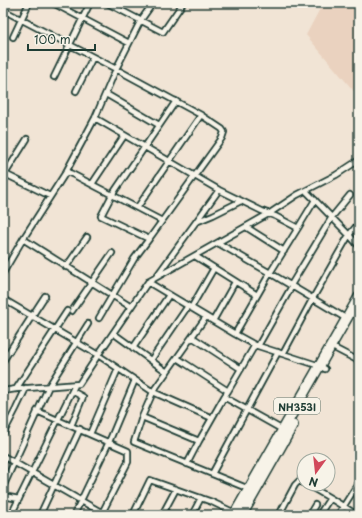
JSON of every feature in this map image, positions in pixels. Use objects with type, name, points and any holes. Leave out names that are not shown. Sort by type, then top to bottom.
[{"type":"highway","name":"NH353I","points":[[238,514],[322,368],[359,297]]},
{"type":"highway","name":"NH353I","points":[[238,514],[249,489],[283,430],[322,368],[336,349],[359,309]]},
{"type":"street","points":[[13,37],[29,3]]},
{"type":"street","points":[[53,3],[130,43]]},
{"type":"street","points":[[54,77],[90,3]]},
{"type":"street","points":[[107,3],[163,32],[183,3]]},
{"type":"street","points":[[116,8],[120,3]]},
{"type":"street","points":[[3,273],[66,172],[95,118],[116,69],[141,20],[152,3]]},
{"type":"street","points":[[3,10],[176,101],[201,115],[222,129],[224,132],[222,138],[134,259],[99,318]]},
{"type":"street","points":[[76,91],[93,56]]},
{"type":"street","points":[[106,94],[159,125]]},
{"type":"street","points":[[150,239],[101,216],[112,195],[176,101]]},
{"type":"street","points":[[137,208],[201,115]]},
{"type":"street","points":[[95,118],[219,190],[262,211],[270,213],[298,228]]},
{"type":"street","points":[[92,184],[124,136]]},
{"type":"street","points":[[27,140],[4,174],[50,196]]},
{"type":"street","points":[[3,391],[80,384],[148,282],[246,227],[297,196],[336,176],[359,160]]},
{"type":"street","points":[[66,172],[162,221]]},
{"type":"street","points":[[155,279],[219,190]]},
{"type":"street","points":[[306,191],[359,246]]},
{"type":"street","points":[[187,464],[224,397],[257,345],[332,217],[350,195]]},
{"type":"street","points":[[234,334],[315,200]]},
{"type":"street","points":[[196,222],[241,201]]},
{"type":"street","points":[[212,474],[247,410],[349,235],[359,223]]},
{"type":"street","points":[[246,227],[284,251]]},
{"type":"street","points":[[66,267],[87,237]]},
{"type":"street","points":[[23,239],[131,307]]},
{"type":"street","points":[[218,243],[347,319]]},
{"type":"street","points":[[16,389],[55,330],[92,282],[112,252]]},
{"type":"street","points":[[195,256],[257,295]]},
{"type":"street","points":[[150,360],[190,307],[214,268]]},
{"type":"street","points":[[148,282],[234,334],[257,345],[322,368]]},
{"type":"street","points":[[213,321],[235,282]]},
{"type":"street","points":[[134,348],[169,295]]},
{"type":"street","points":[[3,361],[45,296]]},
{"type":"street","points":[[3,299],[98,355],[153,392],[212,418]]},
{"type":"street","points":[[3,456],[103,514],[128,462],[128,451],[134,442],[142,417],[153,392],[206,317]]},
{"type":"street","points":[[3,487],[49,386],[88,324]]},
{"type":"street","points":[[113,333],[167,372]]},
{"type":"street","points":[[192,337],[241,370]]},
{"type":"street","points":[[336,349],[359,361]]},
{"type":"street","points":[[177,358],[228,391]]},
{"type":"street","points":[[90,434],[118,369]]},
{"type":"street","points":[[74,515],[109,442],[135,380]]},
{"type":"street","points":[[11,515],[75,385]]},
{"type":"street","points":[[3,434],[26,388]]},
{"type":"street","points":[[71,426],[83,397],[72,391]]},
{"type":"street","points":[[224,397],[283,430]]},
{"type":"street","points":[[37,411],[128,451]]},
{"type":"street","points":[[142,417],[199,441]]},
{"type":"street","points":[[40,515],[80,430]]},
{"type":"street","points":[[134,442],[249,489]]},
{"type":"street","points":[[133,515],[150,480],[212,502],[238,514]]},
{"type":"street","points":[[338,515],[359,482]]},
{"type":"street","points":[[279,515],[296,484]]},
{"type":"street","points":[[162,515],[176,489]]},
{"type":"street","points":[[319,492],[357,515]]},
{"type":"street","points":[[3,496],[20,499]]},
{"type":"street","points":[[192,515],[201,498]]},
{"type":"street","points":[[319,515],[330,498]]},
{"type":"street","points":[[309,515],[315,505]]},
{"type":"shaded area","points":[[323,3],[359,3],[359,97],[306,35]]}]
